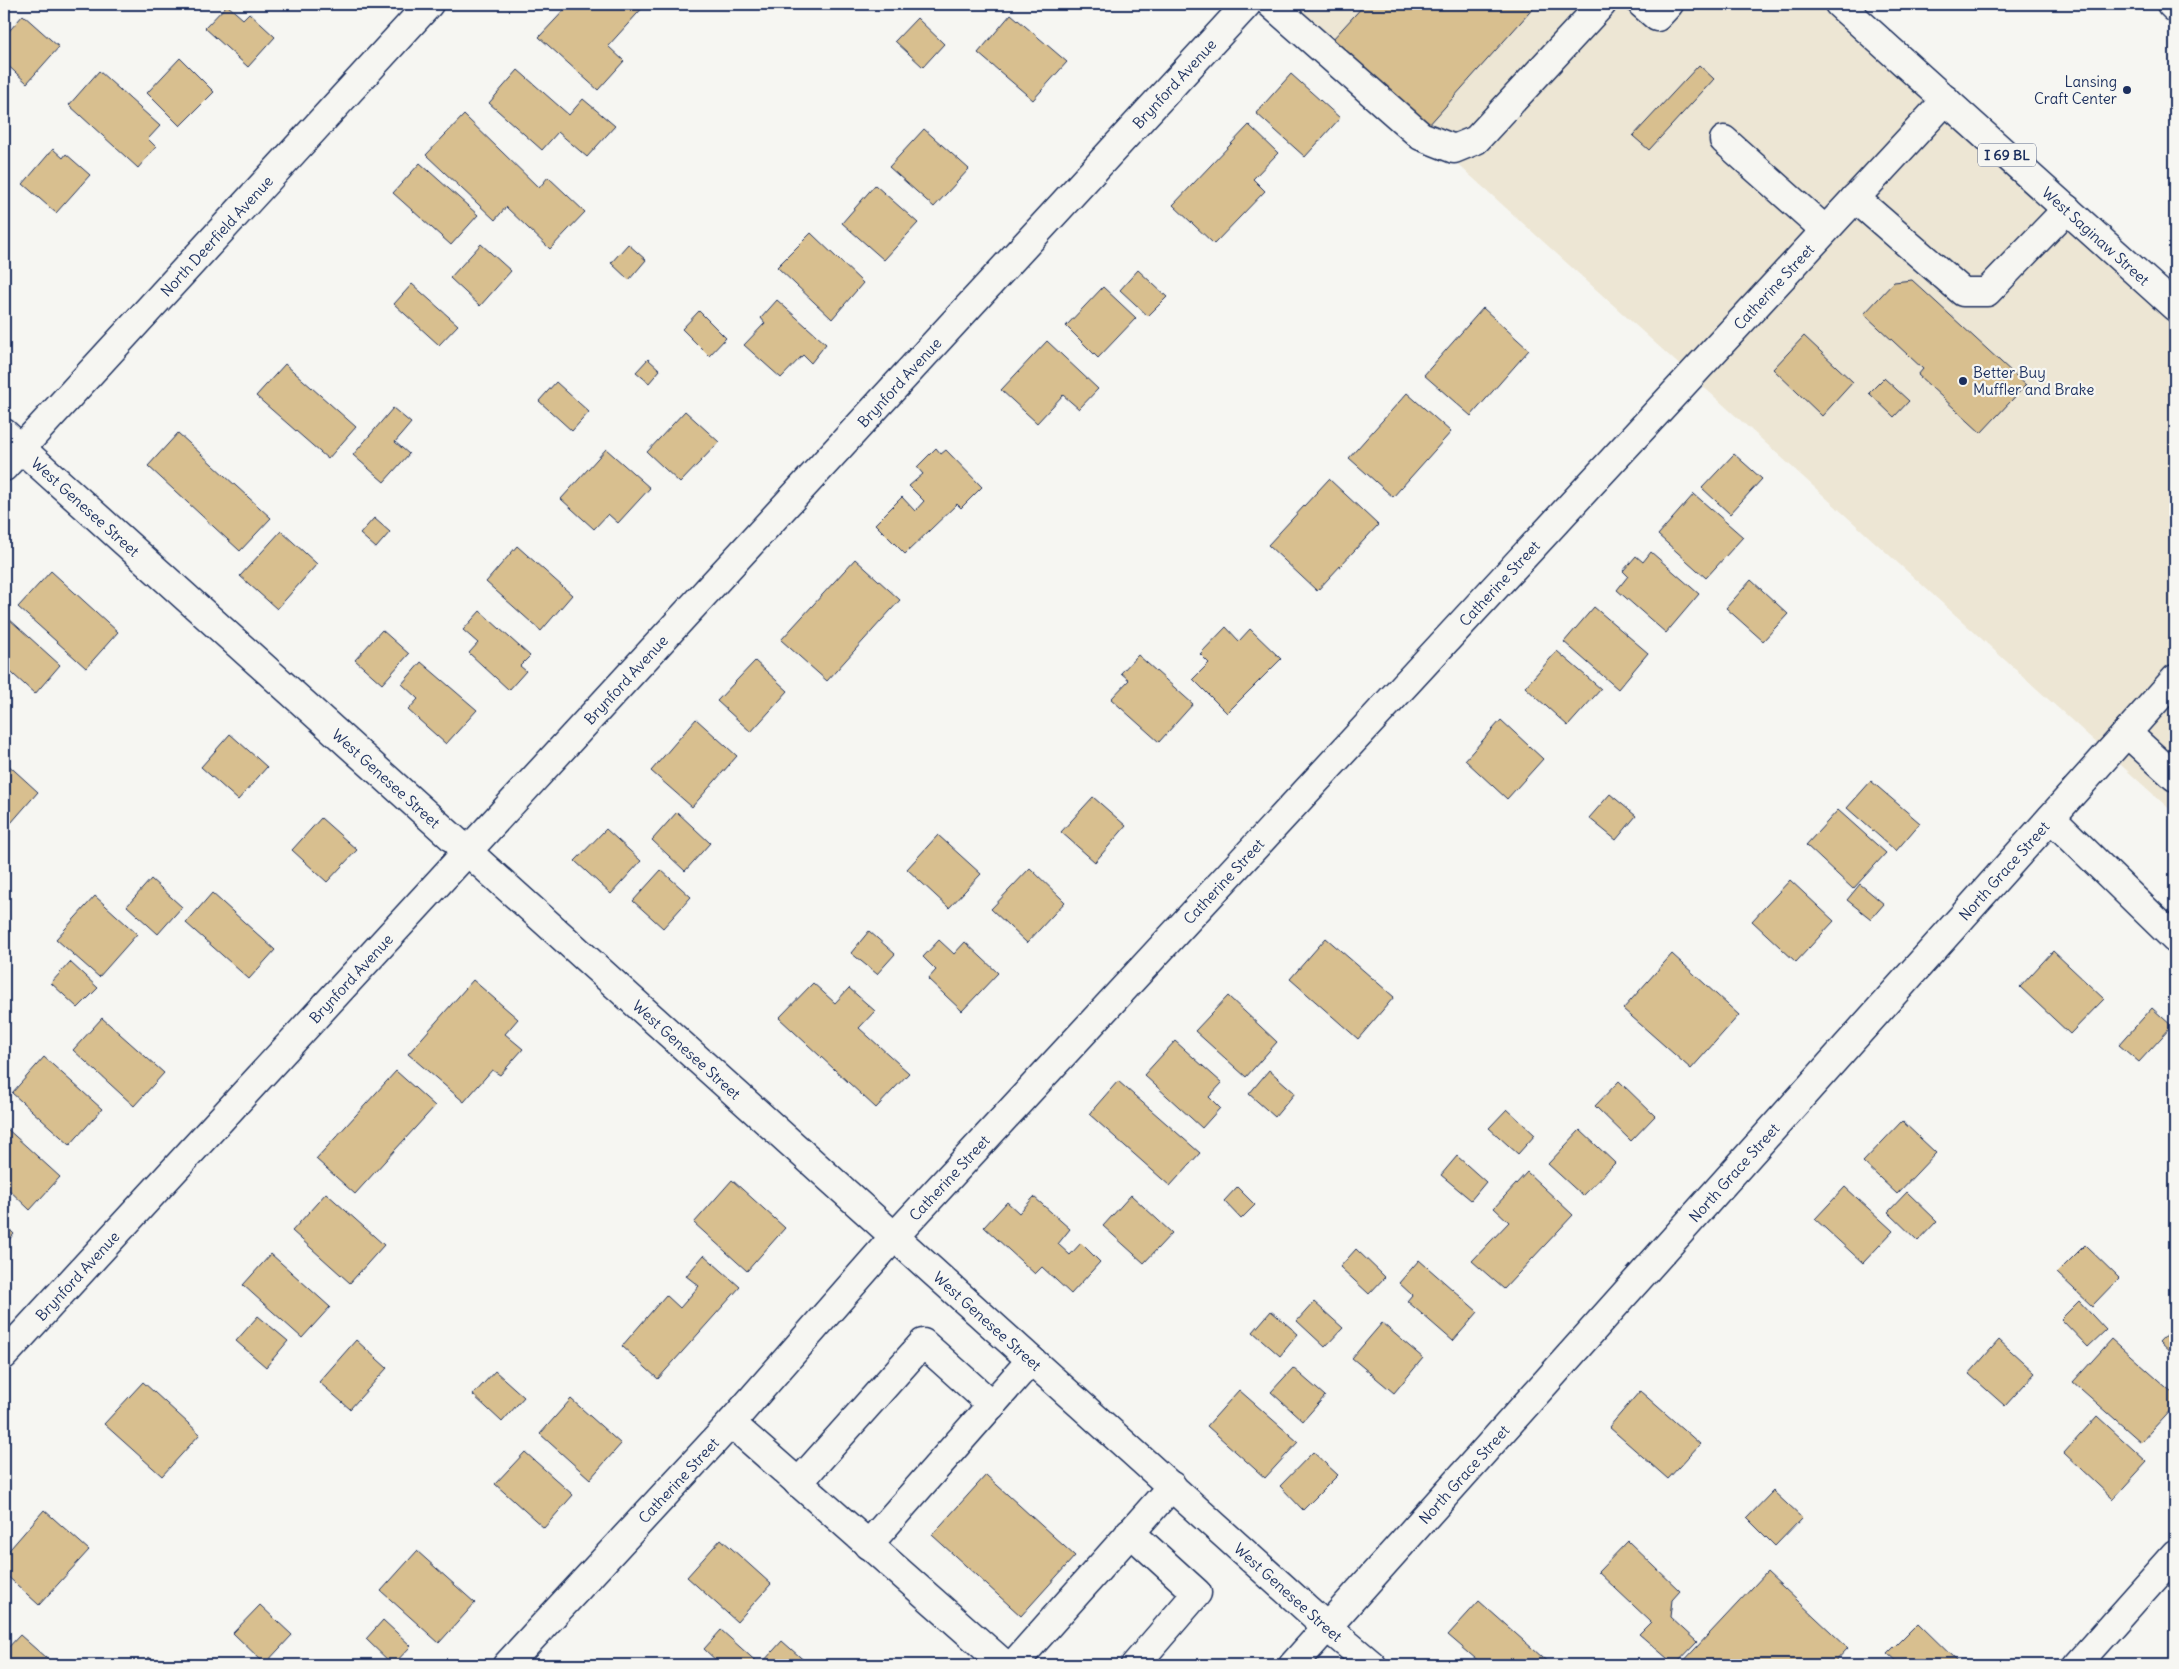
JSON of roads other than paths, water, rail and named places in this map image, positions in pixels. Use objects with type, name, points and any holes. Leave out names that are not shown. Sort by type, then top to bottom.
[{"type":"street","name":"North Deerfield Avenue","points":[[9,450],[428,4]]},
{"type":"street","name":"Brynford Avenue","points":[[4,1356],[465,852],[1247,4]]},
{"type":"street","points":[[1271,4],[1422,136],[1454,149],[1476,140],[1602,4]]},
{"type":"street","points":[[1642,4],[1658,17],[1670,4]]},
{"type":"street","name":"West Saginaw Street","points":[[1839,4],[2175,306]]},
{"type":"street","points":[[2171,4],[2175,8]]},
{"type":"street","name":"Catherine Street","points":[[507,1665],[730,1423],[894,1237],[1946,100]]},
{"type":"street","points":[[1724,140],[1825,230]]},
{"type":"street","points":[[1855,198],[1964,292],[1987,292],[2066,209]]},
{"type":"street","name":"West Genesee Street","points":[[9,450],[465,852],[1328,1628],[1372,1665]]},
{"type":"street","name":"North Grace Street","points":[[1293,1665],[2175,679]]},
{"type":"street","points":[[2127,733],[2175,777]]},
{"type":"street","points":[[2051,818],[2175,939]]},
{"type":"street","points":[[798,1483],[923,1343],[992,1405]]},
{"type":"street","points":[[868,1545],[1031,1360]]},
{"type":"street","points":[[730,1423],[1005,1665]]},
{"type":"street","points":[[1013,1665],[1172,1486]]},
{"type":"street","points":[[1130,1532],[1197,1593],[1135,1665]]},
{"type":"street","points":[[2077,1665],[2175,1555]]},
{"type":"place","name":"Lansing Craft Center","points":[[2127,90]]},
{"type":"place","name":"Better Buy Muffler and Brake","points":[[1963,381]]}]
